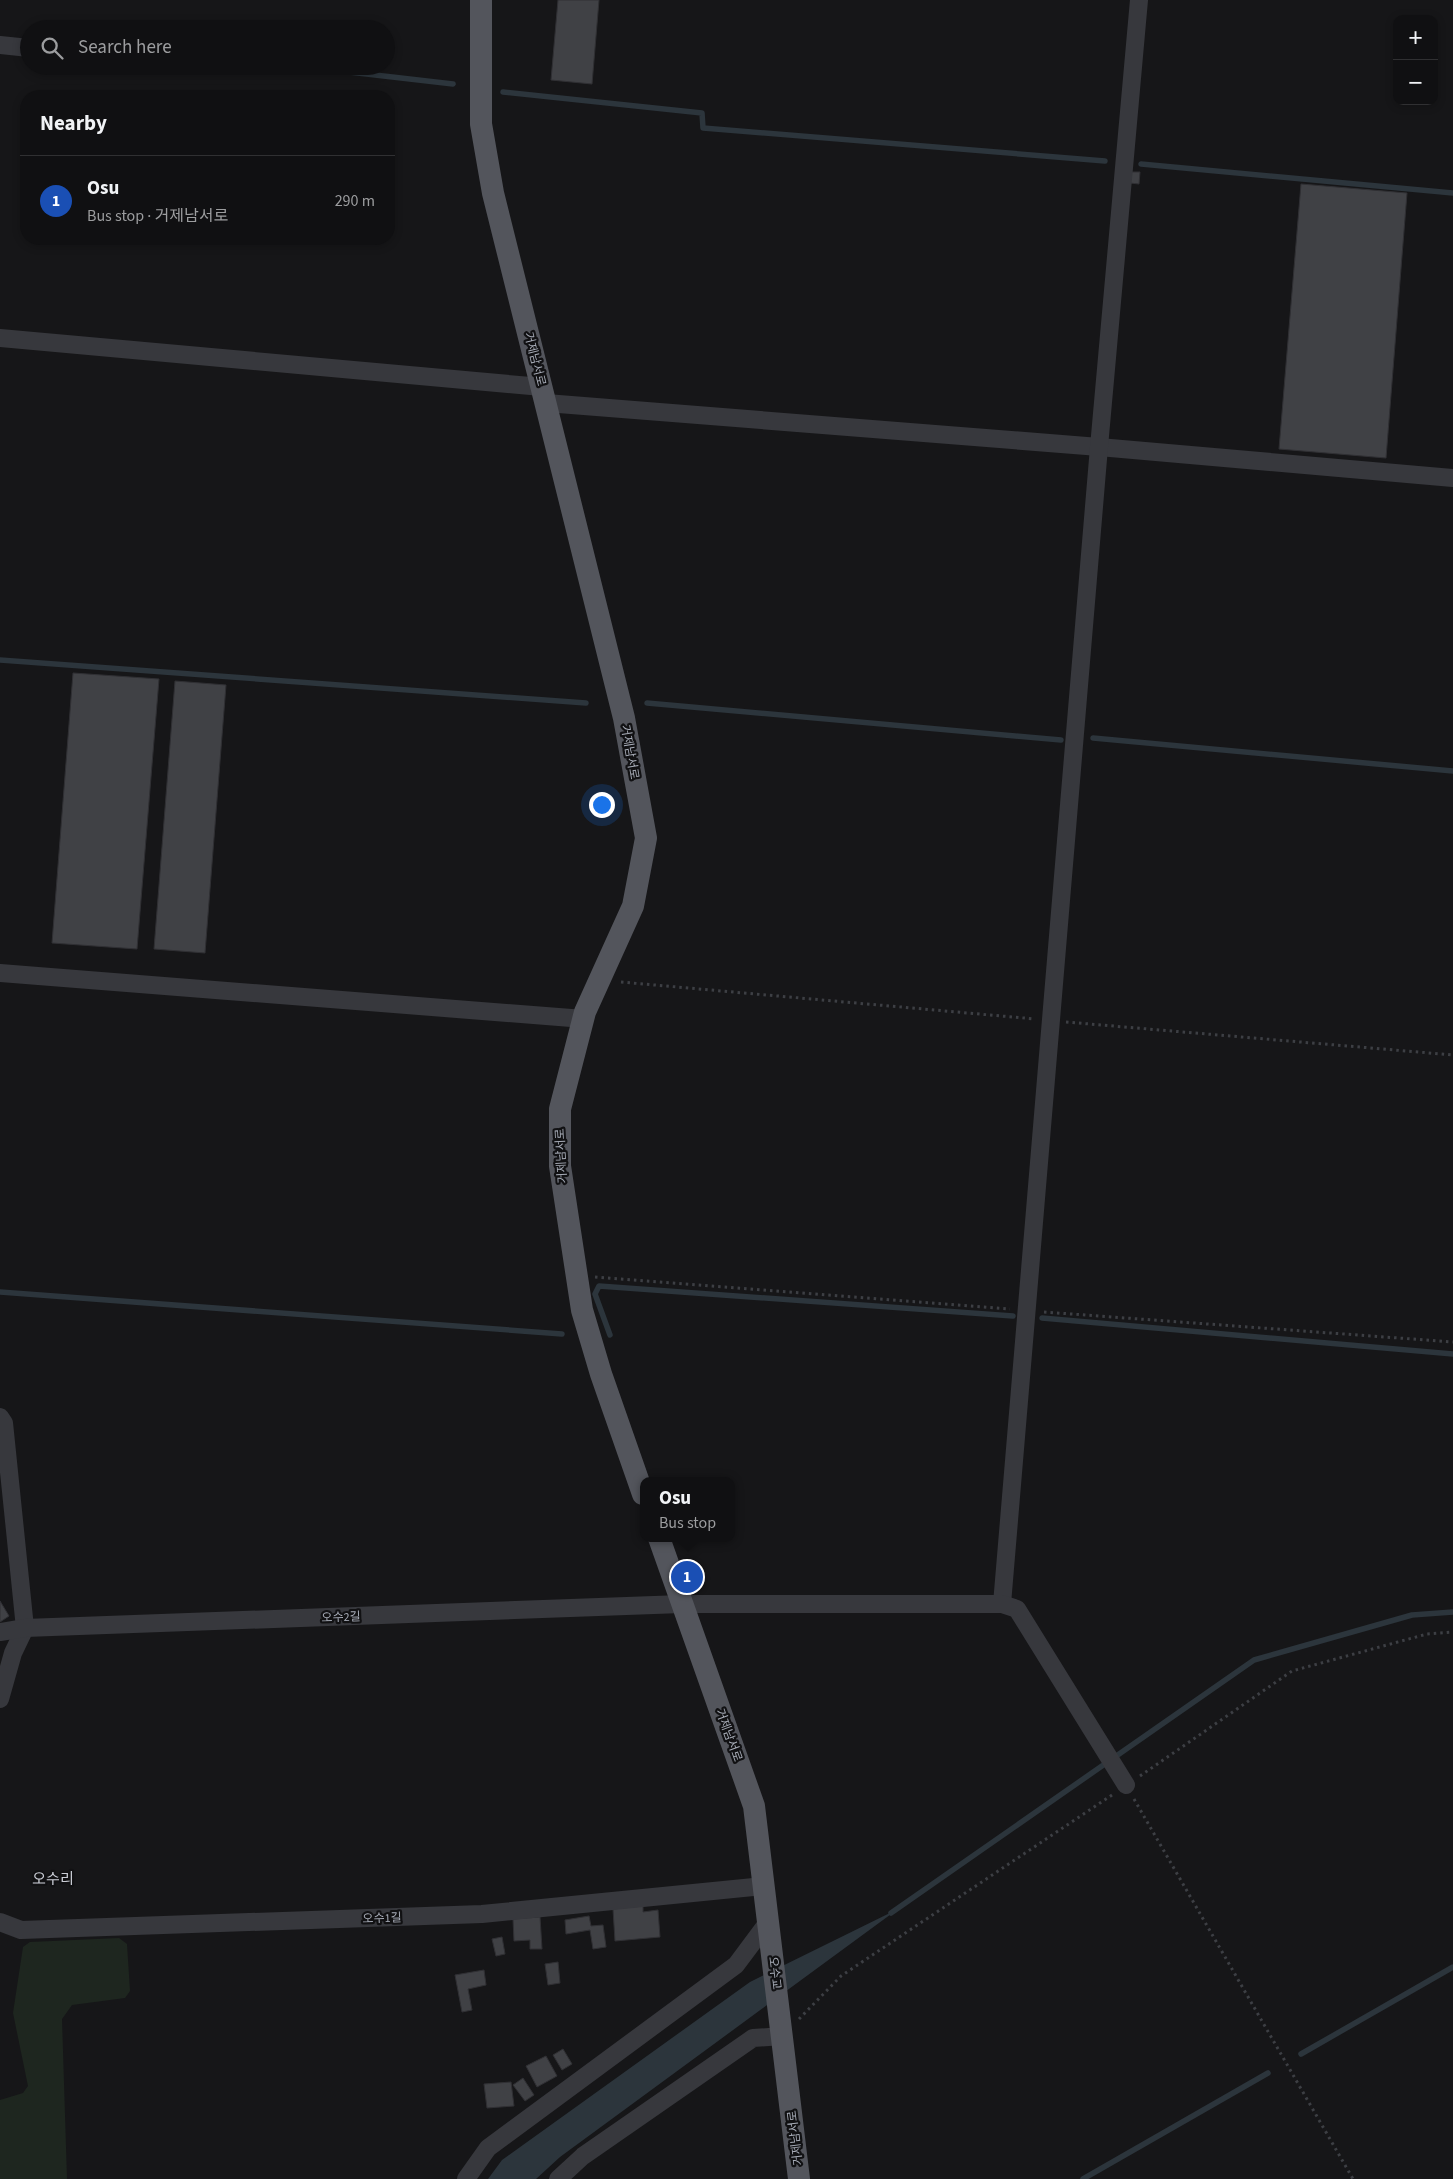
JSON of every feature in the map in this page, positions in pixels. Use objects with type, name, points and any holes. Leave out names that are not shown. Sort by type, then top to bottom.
[{"type":"main road","name":"거제남서로","points":[[480,0],[481,124],[494,193],[624,718],[646,838],[633,906],[584,1018],[560,1109],[560,1166],[582,1310],[601,1374],[640,1485]]},
{"type":"main road","name":"거제남서로","points":[[660,1542],[754,1806],[770,1930]]},
{"type":"main road","name":"오수교","points":[[770,1930],[780,2007]]},
{"type":"main road","name":"거제남서로","points":[[780,2007],[800,2179]]},
{"type":"street","points":[[1126,1785],[1016,1609],[1002,1604],[1099,447],[1139,0]]},
{"type":"street","points":[[0,45],[20,47]]},
{"type":"street","points":[[0,338],[544,395],[1453,478]]},
{"type":"street","points":[[0,973],[584,1018]]},
{"type":"street","points":[[0,1417],[4,1423],[25,1628],[13,1653],[0,1699]]},
{"type":"street","name":"오수2길","points":[[0,1632],[25,1628],[682,1604],[1002,1604]]},
{"type":"street","name":"오수1길","points":[[0,1922],[21,1930],[482,1914],[764,1886]]},
{"type":"street","points":[[466,2179],[488,2148],[736,1965],[770,1930]]},
{"type":"street","points":[[558,2179],[582,2156],[753,2038],[783,2036]]},
{"type":"path","points":[[600,980],[1453,1055]]},
{"type":"path","points":[[783,2036],[841,1976],[1126,1785],[1292,1670],[1427,1634],[1453,1632]]},
{"type":"path","points":[[1126,1785],[1353,2179]]},
{"type":"shaded area","points":[[898,1909],[560,2157],[536,2179],[488,2179],[502,2160],[750,1982]]},
{"type":"shaded area","points":[[119,1938],[127,1944],[130,1991],[125,1998],[72,2005],[62,2019],[67,2179],[0,2179],[0,2100],[23,2093],[28,2086],[13,2013],[23,1947],[30,1942]]},
{"type":"building","points":[[558,0],[599,0],[592,84],[551,80]]},
{"type":"building","points":[[1131,172],[1140,172],[1139,184],[1130,183]]},
{"type":"building","points":[[1301,184],[1407,193],[1386,458],[1279,449]]},
{"type":"building","points":[[73,673],[159,679],[137,949],[52,943]]},
{"type":"building","points":[[175,681],[226,685],[205,953],[154,949]]},
{"type":"building","points":[[0,1601],[9,1616],[0,1622]]},
{"type":"building","points":[[643,1906],[643,1912],[658,1910],[660,1937],[615,1941],[613,1909]]},
{"type":"building","points":[[589,1916],[591,1926],[603,1925],[606,1947],[593,1949],[590,1930],[566,1934],[565,1920]]},
{"type":"building","points":[[540,1917],[542,1949],[530,1949],[530,1940],[514,1941],[513,1919]]},
{"type":"building","points":[[502,1937],[505,1954],[496,1956],[492,1939]]},
{"type":"building","points":[[558,1962],[560,1983],[548,1985],[545,1964]]},
{"type":"building","points":[[484,1970],[486,1985],[468,1989],[472,2010],[462,2012],[455,1975]]},
{"type":"building","points":[[563,2049],[572,2064],[562,2070],[553,2055]]},
{"type":"building","points":[[546,2056],[557,2076],[537,2087],[526,2066]]},
{"type":"building","points":[[523,2078],[534,2095],[525,2101],[513,2085]]},
{"type":"building","points":[[511,2082],[514,2106],[487,2108],[484,2084]]},
{"type":"waterway","points":[[375,75],[453,84]]},
{"type":"waterway","points":[[503,92],[702,113],[703,128],[1105,161]]},
{"type":"waterway","points":[[1141,164],[1453,193]]},
{"type":"waterway","points":[[0,660],[586,703]]},
{"type":"waterway","points":[[647,703],[1061,740]]},
{"type":"waterway","points":[[1093,738],[1453,771]]},
{"type":"waterway","points":[[610,1335],[595,1294],[599,1286],[1013,1316]]},
{"type":"waterway","points":[[0,1292],[562,1334]]},
{"type":"waterway","points":[[1042,1318],[1453,1354]]},
{"type":"waterway","points":[[891,1913],[1254,1660],[1412,1615],[1453,1612]]},
{"type":"waterway","points":[[1301,2054],[1453,1967]]},
{"type":"waterway","points":[[1083,2179],[1268,2073]]},
{"type":"place","name":"Osu","points":[[687,1577]]},
{"type":"district","name":"오수리","points":[[53,1879]]}]
